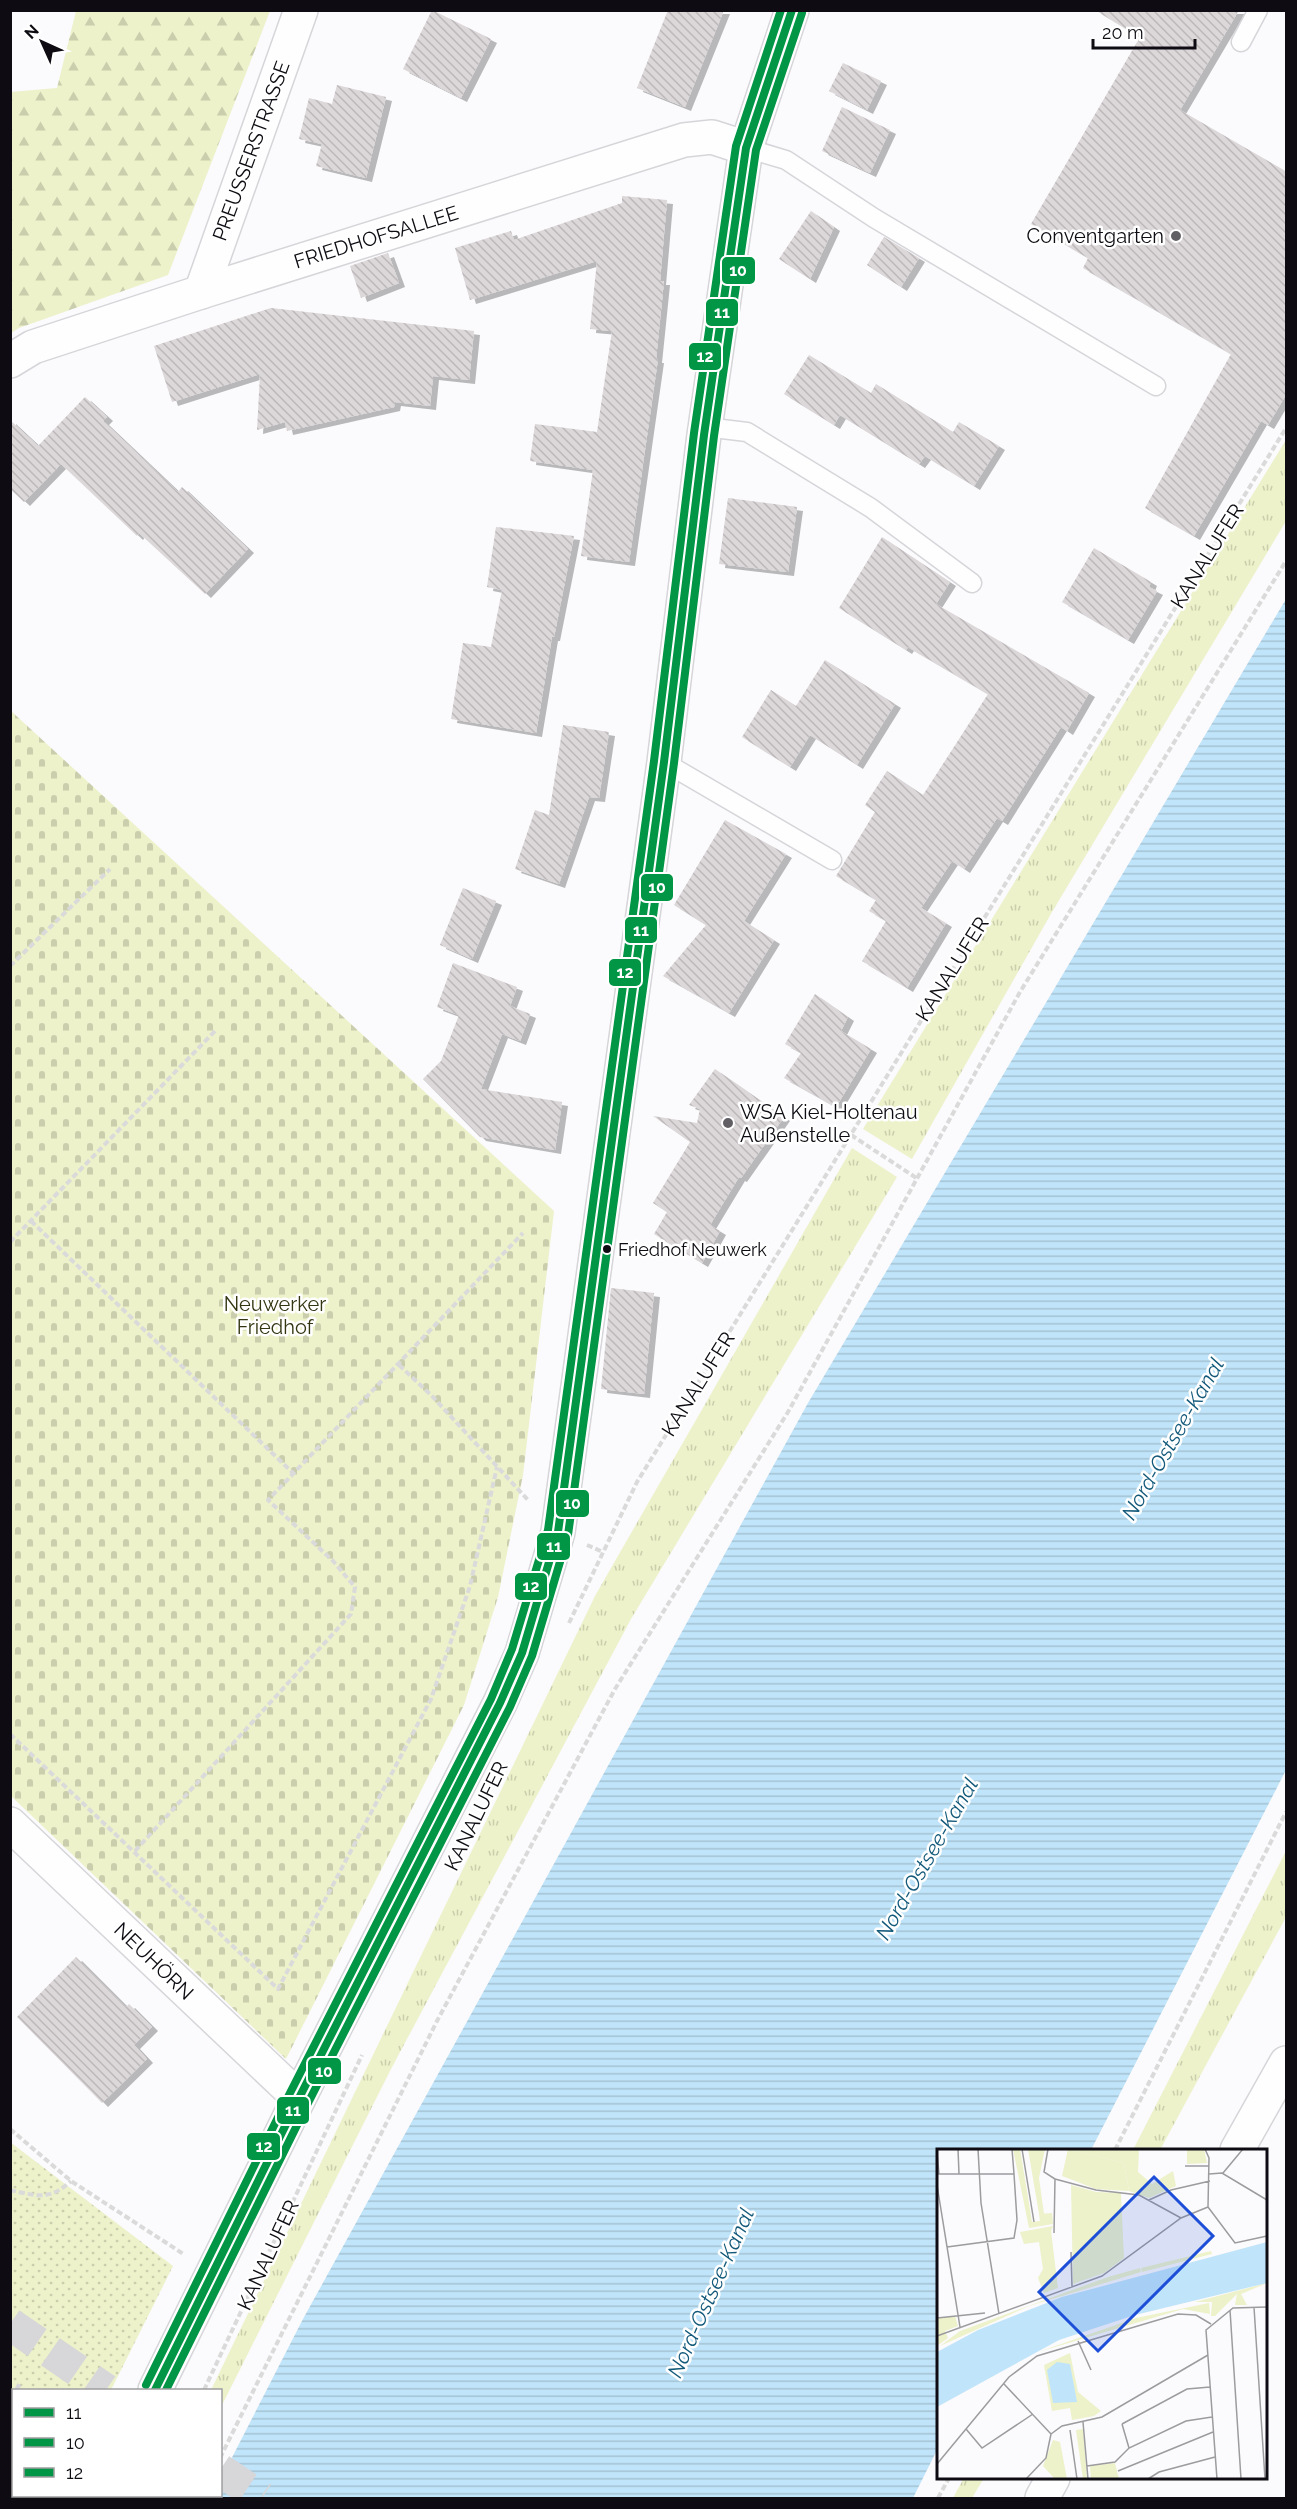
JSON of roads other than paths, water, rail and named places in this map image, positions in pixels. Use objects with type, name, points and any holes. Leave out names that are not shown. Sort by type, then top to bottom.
[{"type":"street","name":"PREUSSERSTRASSE","points":[[201,292],[301,10]]},
{"type":"street","name":"KANALUFER","points":[[157,2389],[299,2098],[501,1703],[522,1653],[558,1532],[664,762],[705,427],[746,148],[792,10]]},
{"type":"street","name":"FRIEDHOFSALLEE","points":[[10,361],[33,347],[684,140],[712,138],[746,148]]},
{"type":"street","name":"NEUHÖRN","points":[[10,1824],[299,2098]]},
{"type":"street","points":[[1238,2149],[1287,2062]]},
{"type":"street","points":[[1042,2499],[1052,2479]]},
{"type":"lane","points":[[1241,42],[1258,10]]},
{"type":"lane","points":[[746,148],[786,160],[874,218],[1156,386]]},
{"type":"lane","points":[[705,427],[747,432],[871,508],[972,583]]},
{"type":"lane","points":[[664,762],[832,860]]},
{"type":"water","name":"Nord-Ostsee-Kanal","points":[[1286,599],[1286,1770],[1092,2149],[937,2149],[937,2450],[913,2498],[210,2498],[222,2497],[222,2477],[303,2319],[808,1403]]},
{"type":"tunnel","points":[[10,2324],[105,2389]]},
{"type":"tunnel","points":[[222,2471],[262,2498]]},
{"type":"place","name":"Conventgarten","points":[[1176,236]]},
{"type":"place","name":"WSA Kiel-Holtenau Außenstelle","points":[[728,1123]]},
{"type":"place","name":"Friedhof Neuwerk","points":[[607,1249]]},
{"type":"park label","name":"Neuwerker Friedhof","points":[[275,1316]]}]
